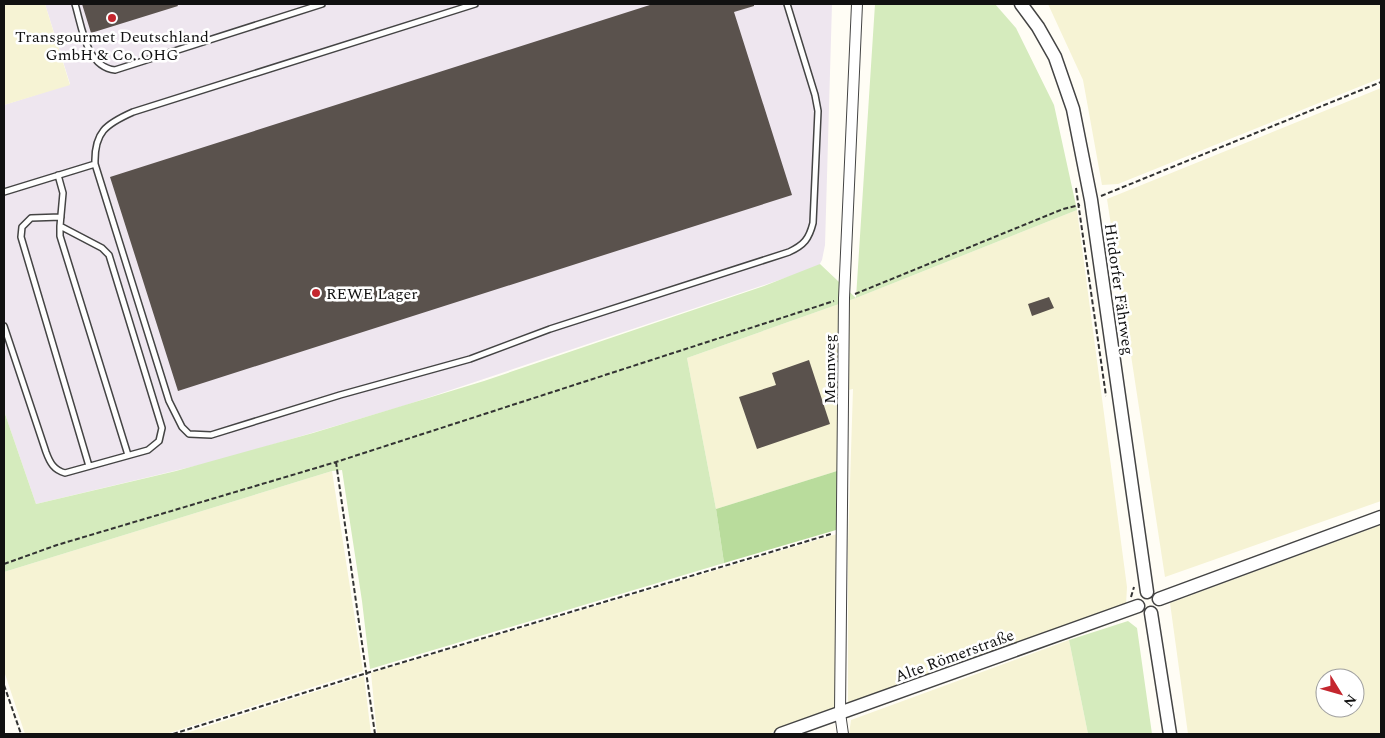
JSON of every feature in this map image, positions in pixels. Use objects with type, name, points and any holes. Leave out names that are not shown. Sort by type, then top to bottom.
[{"type":"street","name":"Mennweg","points":[[843,734],[840,713],[844,298],[857,4]]},
{"type":"street","name":"Hitdorfer Fährweg","points":[[1021,4],[1042,34],[1064,82],[1073,109],[1091,200],[1147,592]]},
{"type":"street","points":[[1159,599],[1381,517]]},
{"type":"street","points":[[1147,592],[1155,594],[1159,599],[1158,608],[1151,613],[1143,612],[1135,607],[1139,597],[1147,592]]},
{"type":"street","name":"Alte Römerstraße","points":[[781,734],[1135,607]]},
{"type":"street","points":[[1151,613],[1170,734]]},
{"type":"lane","points":[[74,4],[93,59],[105,69],[114,70],[322,4]]},
{"type":"lane","points":[[475,4],[132,112],[113,121],[104,128],[96,144],[95,164],[177,419],[189,434],[211,435],[340,395],[470,359],[550,329],[789,252],[802,246],[807,241],[813,223],[818,111],[815,95],[787,4]]},
{"type":"lane","points":[[6,192],[95,164]]},
{"type":"lane","points":[[58,175],[63,193],[60,236],[128,455]]},
{"type":"lane","points":[[61,217],[31,218],[22,227],[21,237],[89,466]]},
{"type":"lane","points":[[4,326],[49,460],[58,471],[65,473],[154,447],[162,434],[162,428],[109,255],[102,248],[60,226]]},
{"type":"path","points":[[4,564],[57,545],[336,462],[844,298],[1064,209],[1078,206],[1381,82]]},
{"type":"path","points":[[1076,187],[1107,398]]},
{"type":"path","points":[[336,462],[375,734]]},
{"type":"path","points":[[174,734],[367,673],[842,530]]},
{"type":"path","points":[[1133,580],[1135,607]]},
{"type":"path","points":[[4,685],[21,734]]},
{"type":"shaded area","points":[[4,4],[45,4],[70,85],[4,105]]},
{"type":"shaded area","points":[[45,4],[832,4],[825,245],[822,260],[818,267],[403,406],[220,460],[36,504],[4,411],[4,105],[70,84]]},
{"type":"shaded area","points":[[1048,4],[1381,4],[1381,78],[1118,184],[1102,185],[1083,80]]},
{"type":"shaded area","points":[[1381,88],[1381,501],[1165,577],[1107,199]]},
{"type":"shaded area","points":[[1077,210],[1127,587],[1126,605],[848,705],[848,546],[853,389],[840,392],[837,471],[716,509],[687,358],[856,298]]},
{"type":"shaded area","points":[[332,471],[363,671],[166,734],[25,734],[4,671],[4,572]]},
{"type":"shaded area","points":[[1381,525],[1381,734],[1188,734],[1170,603]]},
{"type":"shaded area","points":[[837,534],[836,686],[834,712],[768,734],[377,734],[371,673]]},
{"type":"shaded area","points":[[1069,640],[1088,734],[849,734],[851,720]]},
{"type":"shaded area","points":[[364,676],[371,734],[183,734]]},
{"type":"green space","points":[[875,4],[995,4],[1016,28],[1054,105],[1077,210],[856,298]]},
{"type":"green space","points":[[820,264],[856,298],[687,358],[716,509],[724,563],[370,669],[362,601],[342,470],[332,471],[4,572],[4,411],[36,504],[176,471],[313,433],[484,381],[764,286]]},
{"type":"green space","points":[[837,471],[836,530],[724,563],[716,509]]},
{"type":"green space","points":[[1128,621],[1137,628],[1152,734],[1088,734],[1069,640]]},
{"type":"building","name":"Transgourmet Deutschland GmbH & Co. OHG","points":[[82,4],[177,4],[178,6],[91,33]]},
{"type":"building","name":"REWE Lager","points":[[653,4],[754,4],[754,6],[734,12],[792,195],[178,391],[110,177]]},
{"type":"building","points":[[1049,297],[1054,308],[1032,316],[1028,304]]},
{"type":"building","points":[[809,360],[830,424],[757,449],[739,397],[776,385],[772,373]]},
{"type":"place","name":"Transgourmet Deutschland GmbH & Co. OHG","points":[[112,18]]},
{"type":"place","name":"REWE Lager","points":[[316,293]]}]
